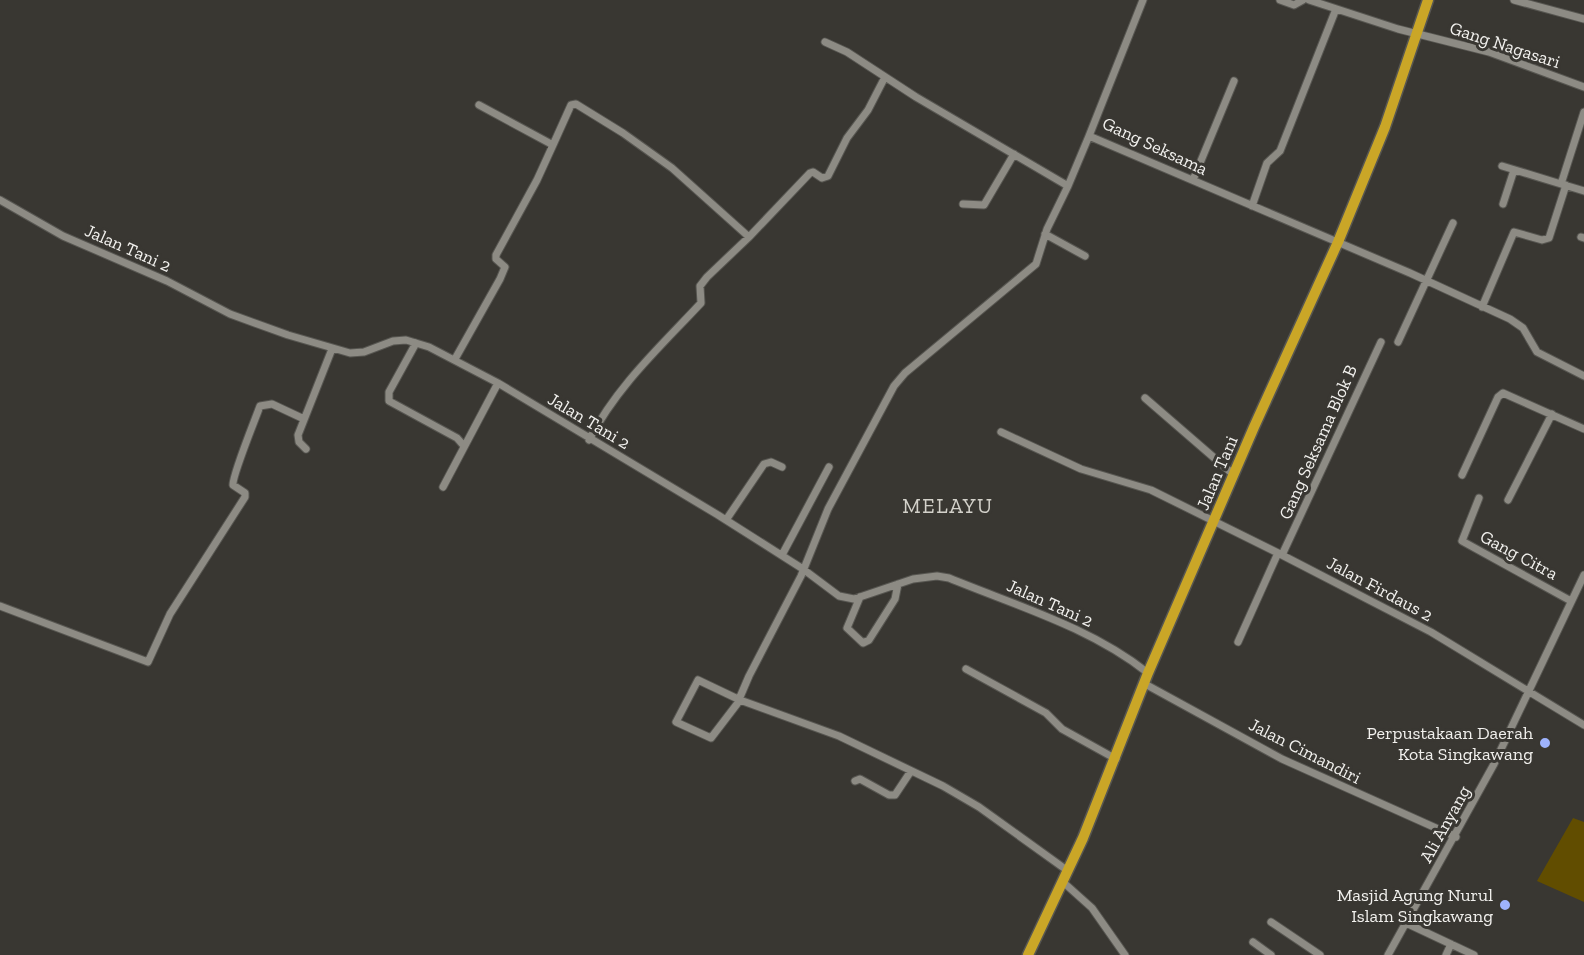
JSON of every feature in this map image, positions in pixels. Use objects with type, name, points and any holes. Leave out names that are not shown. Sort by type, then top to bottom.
[{"type":"highway","name":"Jalan Tani","points":[[1028,955],[1066,877],[1116,759],[1148,673],[1338,242],[1385,127],[1428,0]]},
{"type":"street","name":"Gang Seksama","points":[[1143,0],[1089,136],[1427,281],[1520,325],[1533,347],[1545,357],[1584,376]]},
{"type":"street","points":[[1280,0],[1297,5],[1303,0]]},
{"type":"street","name":"Gang Nagasari","points":[[1309,0],[1489,52],[1584,87]]},
{"type":"street","points":[[1514,0],[1584,19]]},
{"type":"street","points":[[1252,206],[1267,163],[1280,151],[1336,9]]},
{"type":"street","points":[[825,42],[847,52],[1068,186]]},
{"type":"street","points":[[590,440],[625,385],[668,335],[701,303],[702,282],[810,173],[813,172],[822,178],[828,176],[845,142],[868,110],[885,77]]},
{"type":"street","points":[[1193,180],[1234,81]]},
{"type":"street","points":[[454,359],[500,279],[505,267],[496,259],[496,255],[532,190],[571,105],[576,104],[623,133],[672,168],[749,237]]},
{"type":"street","points":[[479,105],[553,145]]},
{"type":"street","points":[[1482,307],[1514,232],[1542,240],[1549,238],[1584,112]]},
{"type":"street","points":[[1089,136],[1045,234],[1036,264],[905,373],[894,386],[828,509],[803,568],[749,675],[740,700],[711,738],[676,722],[698,680],[740,700],[814,725],[911,771],[979,807],[1066,877],[1092,908],[1125,955]]},
{"type":"street","points":[[963,204],[984,205],[1014,153]]},
{"type":"street","points":[[1502,166],[1584,191]]},
{"type":"street","points":[[1503,204],[1514,170]]},
{"type":"street","name":"Jalan Tani 2","points":[[0,200],[63,236],[167,281],[230,314],[350,353],[364,352],[393,341],[406,340],[454,359],[726,520],[803,568],[839,596],[854,599],[927,576],[949,578],[1037,612],[1114,648],[1148,673]]},
{"type":"street","points":[[1398,342],[1453,223]]},
{"type":"street","points":[[1045,234],[1085,256]]},
{"type":"street","name":"Gang Seksama Blok B","points":[[1238,642],[1381,342]]},
{"type":"street","points":[[416,343],[389,392],[389,400],[457,438],[464,446]]},
{"type":"street","points":[[306,449],[299,442],[298,435],[332,349]]},
{"type":"street","points":[[443,487],[498,383]]},
{"type":"street","points":[[1462,475],[1500,394],[1506,393],[1584,429]]},
{"type":"street","points":[[1145,398],[1234,476]]},
{"type":"street","points":[[0,606],[148,662],[170,614],[244,501],[245,495],[233,485],[233,478],[242,460],[260,406],[272,404],[304,419]]},
{"type":"street","points":[[1508,500],[1552,414]]},
{"type":"street","name":"Jalan Firdaus 2","points":[[1001,432],[1081,469],[1151,490],[1213,523],[1280,554],[1431,632],[1584,725]]},
{"type":"street","points":[[726,520],[764,464],[771,462],[782,467]]},
{"type":"street","points":[[782,555],[829,467]]},
{"type":"street","name":"Gang Citra","points":[[1479,498],[1462,541],[1571,601]]},
{"type":"street","name":"Ali Anyang","points":[[1388,955],[1456,837],[1584,574]]},
{"type":"street","points":[[860,597],[847,628],[863,644],[869,640],[892,604],[898,584]]},
{"type":"street","points":[[966,669],[1046,713],[1062,729],[1116,759]]},
{"type":"street","name":"Jalan Cimandiri","points":[[1144,684],[1282,759],[1456,837]]},
{"type":"street","points":[[855,781],[860,779],[893,795],[899,792],[911,771]]},
{"type":"street","points":[[1270,922],[1320,955]]},
{"type":"street","points":[[1406,923],[1474,955]]},
{"type":"street","points":[[1253,942],[1271,955]]},
{"type":"street","points":[[1446,955],[1451,944]]},
{"type":"shaded area","points":[[1573,818],[1584,822],[1584,902],[1537,881]]},
{"type":"place","name":"Perpustakaan Daerah Kota Singkawang","points":[[1545,743]]},
{"type":"place","name":"Masjid Agung Nurul Islam Singkawang","points":[[1505,905]]},
{"type":"district","name":"MELAYU","points":[[948,505]]}]
